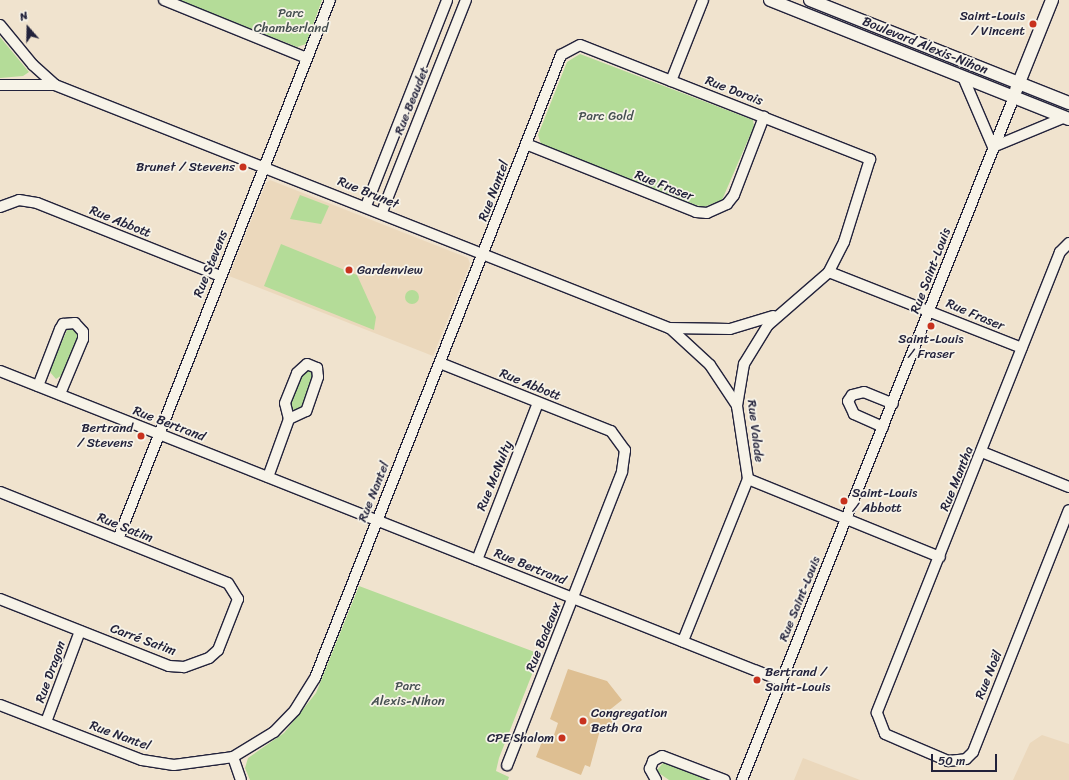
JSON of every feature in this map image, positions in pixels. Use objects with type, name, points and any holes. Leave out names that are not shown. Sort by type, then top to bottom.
[{"type":"street","points":[[164,0],[307,58]]},
{"type":"street","name":"Rue Stevens","points":[[118,539],[220,276],[330,0]]},
{"type":"street","name":"Rue Beaudet","points":[[366,206],[447,0]]},
{"type":"street","name":"Rue Beaudet","points":[[382,212],[466,0]]},
{"type":"street","points":[[671,81],[703,0]]},
{"type":"street","name":"Boulevard Alexis-Nihon","points":[[770,0],[1067,118]]},
{"type":"street","points":[[807,14],[812,0]]},
{"type":"street","name":"Boulevard Alexis-Nihon","points":[[812,0],[1069,103]]},
{"type":"street","name":"Rue Saint-Louis","points":[[742,780],[931,310],[1052,0]]},
{"type":"street","name":"Rue Brunet","points":[[0,25],[33,65],[56,85],[382,212],[484,255],[670,328],[730,329],[749,326],[779,312]]},
{"type":"street","name":"Rue Nantel","points":[[0,705],[142,760],[189,765],[232,757],[274,732],[310,690],[484,255],[561,55],[572,46],[588,46]]},
{"type":"street","name":"Rue Dorais","points":[[588,46],[671,81],[870,159]]},
{"type":"street","points":[[963,77],[994,147],[1067,118]]},
{"type":"street","name":"Rue Brunet","points":[[0,85],[56,85]]},
{"type":"street","name":"Rue Fraser","points":[[526,144],[696,212],[707,213],[727,204],[734,195],[764,117]]},
{"type":"street","name":"Rue Valade","points":[[683,641],[748,478],[737,406],[744,364],[761,333],[779,312],[829,272],[844,242],[870,159]]},
{"type":"street","name":"Rue Abbott","points":[[4,204],[37,203],[220,276]]},
{"type":"street","name":"Rue Mantha","points":[[880,728],[877,713],[940,558],[1060,252],[1069,243]]},
{"type":"street","name":"Rue Fraser","points":[[829,272],[931,310],[1022,348]]},
{"type":"street","points":[[38,386],[60,329],[63,324],[75,323],[83,332],[83,339],[60,394]]},
{"type":"street","name":"Rue Brunet","points":[[670,328],[710,365],[737,406]]},
{"type":"street","name":"Rue Abbott","points":[[440,363],[611,431]]},
{"type":"street","points":[[268,477],[289,419],[285,403],[297,372],[302,366],[313,365],[318,377],[306,411],[289,419]]},
{"type":"street","name":"Rue Bertrand","points":[[0,371],[782,681]]},
{"type":"street","points":[[884,428],[854,414],[848,401],[852,395],[864,392],[893,404]]},
{"type":"street","name":"Rue McNulty","points":[[477,560],[538,403]]},
{"type":"street","name":"Rue Badeaux","points":[[507,765],[625,464],[623,444],[611,431]]},
{"type":"street","points":[[982,452],[1069,487]]},
{"type":"street","points":[[748,478],[940,558]]},
{"type":"street","name":"Rue Satim","points":[[0,492],[228,583],[237,592]]},
{"type":"street","name":"Rue Noël","points":[[880,728],[885,734],[948,761],[966,759],[972,752],[1069,510]]},
{"type":"street","name":"Carré Satim","points":[[0,599],[169,666],[197,664],[213,654],[224,639],[237,607],[237,592]]},
{"type":"street","name":"Rue Dragon","points":[[46,722],[80,631]]},
{"type":"street","points":[[656,780],[650,769],[653,761],[662,756],[725,780]]},
{"type":"street","points":[[232,757],[241,780]]},
{"type":"shaded area","name":"Gardenview","points":[[270,180],[468,258],[470,264],[433,356],[229,276],[266,183]]},
{"type":"shaded area","points":[[1042,735],[1069,744],[1069,780],[1013,780],[1030,743]]},
{"type":"shaded area","points":[[803,758],[860,780],[794,780]]},
{"type":"green space","name":"Parc Chamberland","points":[[178,0],[322,0],[306,44],[297,47]]},
{"type":"green space","points":[[0,37],[29,72],[23,76],[0,78]]},
{"type":"green space","name":"Parc Gold","points":[[580,54],[753,120],[754,126],[722,200],[704,207],[696,205],[541,144],[538,135],[567,62]]},
{"type":"green space","points":[[300,195],[329,206],[321,224],[290,219]]},
{"type":"green space","points":[[281,244],[357,275],[376,317],[374,330],[264,286]]},
{"type":"green space","points":[[412,290],[417,292],[419,297],[417,302],[412,304],[407,302],[405,297],[407,292]]},
{"type":"green space","points":[[68,328],[74,328],[78,337],[62,375],[56,379],[49,371]]},
{"type":"green space","points":[[310,370],[313,376],[301,408],[293,410],[290,404],[303,372]]},
{"type":"green space","name":"Parc Alexis-Nihon","points":[[359,586],[540,654],[499,758],[496,771],[509,777],[508,780],[250,780],[245,768],[248,758],[284,733],[316,693]]},
{"type":"green space","points":[[664,762],[711,780],[669,780],[656,771]]},
{"type":"building","name":"Congregation Beth Ora","points":[[568,669],[607,681],[622,700],[607,712],[615,715],[608,733],[600,730],[590,767],[585,765],[581,775],[536,757],[545,734],[553,738],[558,723],[550,719]]},
{"type":"place","name":"Saint-Louis / Vincent","points":[[1033,24]]},
{"type":"place","name":"Brunet / Stevens","points":[[243,167]]},
{"type":"place","name":"Gardenview","points":[[349,270]]},
{"type":"place","name":"Saint-Louis / Fraser","points":[[931,326]]},
{"type":"place","name":"Bertrand / Stevens","points":[[141,436]]},
{"type":"place","name":"Saint-Louis / Abbott","points":[[844,501]]},
{"type":"place","name":"Bertrand / Saint-Louis","points":[[757,680]]},
{"type":"place","name":"Congregation Beth Ora","points":[[583,721]]},
{"type":"place","name":"CPE Shalom","points":[[562,738]]}]
